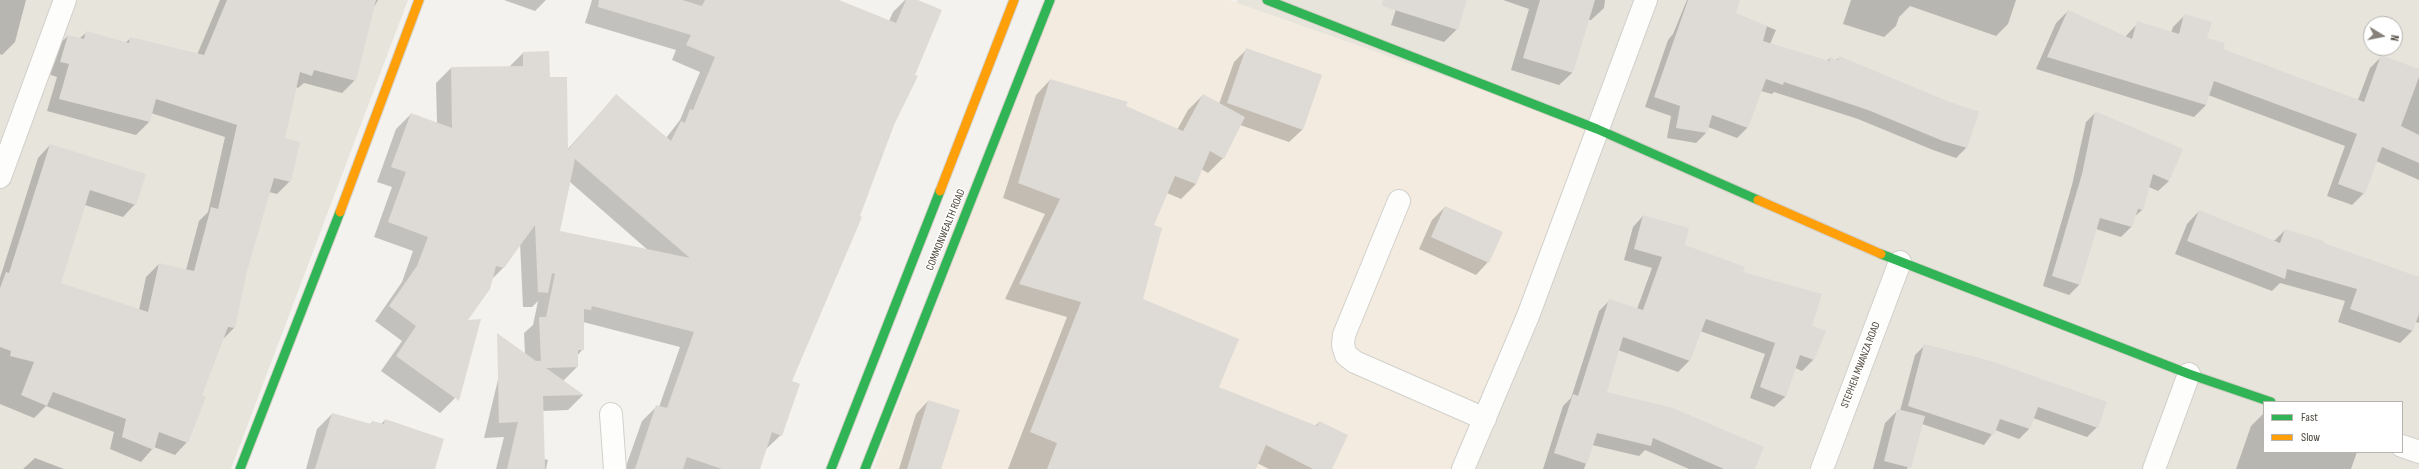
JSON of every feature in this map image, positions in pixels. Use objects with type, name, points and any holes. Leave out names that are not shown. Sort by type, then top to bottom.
[{"type":"street","points":[[0,177],[66,0]]},
{"type":"street","points":[[240,469],[350,186],[420,0]]},
{"type":"street","name":"COMMONWEALTH ROAD","points":[[831,469],[1014,0]]},
{"type":"street","name":"COMMONWEALTH ROAD","points":[[865,469],[1050,0]]},
{"type":"street","points":[[1267,0],[1596,128],[1900,262],[2188,374],[2268,401]]},
{"type":"street","points":[[1464,469],[1528,316],[1596,128],[1646,0]]},
{"type":"street","points":[[1399,201],[1344,335],[1343,345],[1346,355],[1355,362],[1485,419]]},
{"type":"street","name":"STEPHEN MWANZA ROAD","points":[[1822,469],[1900,262]]},
{"type":"street","points":[[2154,469],[2188,374]]},
{"type":"street","points":[[611,414],[615,469]]},
{"type":"street","points":[[2403,446],[2419,452]]},
{"type":"shaded area","points":[[0,0],[408,0],[231,469],[0,469]]},
{"type":"shaded area","points":[[1053,0],[1229,0],[1601,131],[1463,469],[873,469]]},
{"type":"shaded area","points":[[1237,0],[2419,0],[2419,469],[1463,469],[1236,4]]},
{"type":"building","points":[[227,0],[376,0],[356,81],[314,70],[312,76],[300,72],[285,138],[300,142],[291,182],[274,178],[247,271],[235,328],[228,327],[202,395],[206,397],[188,443],[159,432],[154,450],[122,437],[126,419],[53,392],[47,406],[21,395],[34,362],[10,356],[11,351],[0,347],[0,288],[6,272],[9,273],[50,144],[146,174],[136,205],[90,190],[61,283],[148,312],[159,263],[194,271],[211,207],[218,209],[237,125],[156,99],[150,122],[59,99],[69,64],[60,62],[68,35],[84,39],[86,31],[129,43],[130,37],[204,55]]},
{"type":"building","points":[[599,0],[682,0],[702,6],[705,0],[839,0],[896,23],[906,0],[918,0],[942,10],[915,75],[918,76],[894,125],[860,216],[862,217],[792,381],[800,384],[782,436],[772,432],[760,469],[722,469],[687,457],[683,469],[635,469],[656,405],[667,408],[694,332],[592,306],[591,310],[584,309],[584,350],[578,350],[578,367],[546,368],[584,395],[543,396],[545,469],[507,469],[518,422],[499,423],[497,333],[536,361],[541,361],[539,317],[546,317],[555,274],[552,273],[548,293],[538,292],[535,225],[504,268],[496,266],[490,289],[468,320],[481,319],[459,401],[396,356],[416,326],[389,306],[417,266],[428,237],[388,222],[406,172],[391,167],[411,113],[452,128],[451,67],[523,66],[523,52],[549,51],[550,77],[567,77],[568,150],[616,94],[671,141],[681,121],[685,123],[690,109],[693,110],[715,57],[686,45],[691,35],[598,7]],"holes":[[[575,159],[690,258],[560,231]]]},
{"type":"building","points":[[1383,0],[1467,0],[1458,30],[1382,6]]},
{"type":"building","points":[[1540,0],[1595,0],[1573,73],[1523,58]]},
{"type":"building","points":[[1688,0],[1740,0],[1736,13],[1767,26],[1763,41],[1829,61],[1830,57],[1838,60],[1839,56],[1947,101],[1979,112],[1967,148],[1943,141],[1868,110],[1784,82],[1783,85],[1766,79],[1748,128],[1712,115],[1707,133],[1676,128],[1680,106],[1654,97]]},
{"type":"building","points":[[2068,10],[2132,39],[2137,21],[2179,34],[2184,14],[2212,22],[2207,38],[2225,43],[2223,49],[2364,102],[2381,56],[2384,56],[2419,69],[2419,77],[2401,126],[2419,135],[2419,163],[2382,147],[2365,194],[2338,184],[2357,134],[2214,81],[2206,105],[2047,57]]},
{"type":"building","points":[[1246,48],[1322,75],[1303,130],[1227,103]]},
{"type":"building","points":[[1050,79],[1128,102],[1126,106],[1183,131],[1203,94],[1245,117],[1224,159],[1210,151],[1196,184],[1175,176],[1154,225],[1162,228],[1143,299],[1239,339],[1219,387],[1317,426],[1319,421],[1348,435],[1332,469],[1313,469],[1266,445],[1256,469],[1047,469],[1057,443],[1030,432],[1081,302],[1019,284],[1060,199],[1018,183]]},
{"type":"building","points":[[2095,111],[2183,149],[2169,181],[2153,174],[2143,210],[2138,209],[2132,227],[2100,218],[2080,285],[2052,276],[2082,174]]},
{"type":"building","points":[[1445,206],[1503,232],[1489,263],[1431,237]]},
{"type":"building","points":[[2199,210],[2280,243],[2285,229],[2324,241],[2324,243],[2419,277],[2419,314],[2413,331],[2350,309],[2357,289],[2287,269],[2285,279],[2187,241]]},
{"type":"building","points":[[1643,215],[1689,228],[1685,245],[1745,267],[1743,272],[1822,294],[1812,326],[1826,331],[1814,360],[1800,355],[1786,397],[1760,387],[1775,343],[1706,319],[1690,361],[1623,337],[1607,392],[1673,408],[1764,447],[1755,469],[1724,469],[1653,438],[1651,446],[1597,433],[1587,464],[1554,453],[1573,394],[1578,396],[1609,299],[1643,310],[1662,257],[1634,249]]},
{"type":"building","points":[[1924,344],[1991,361],[2107,402],[2098,428],[2038,407],[2030,429],[2000,419],[1994,435],[1908,406]]},
{"type":"building","points":[[928,400],[960,410],[941,469],[907,469]]},
{"type":"building","points":[[1897,409],[1925,416],[1911,468],[1884,461]]},
{"type":"building","points":[[332,413],[371,424],[372,421],[384,424],[385,419],[444,439],[435,469],[315,469]]},
{"type":"traffic: fast","points":[[865,469],[1050,0]]},
{"type":"traffic: fast","points":[[1267,0],[1597,129],[1758,200]]},
{"type":"traffic: fast","points":[[831,469],[940,191]]},
{"type":"traffic: fast","points":[[240,469],[340,212]]},
{"type":"traffic: fast","points":[[1881,254],[2189,374],[2268,401]]},
{"type":"traffic: slow","points":[[340,212],[419,0]]},
{"type":"traffic: slow","points":[[940,191],[1014,0]]},
{"type":"traffic: slow","points":[[1758,200],[1881,254]]}]
